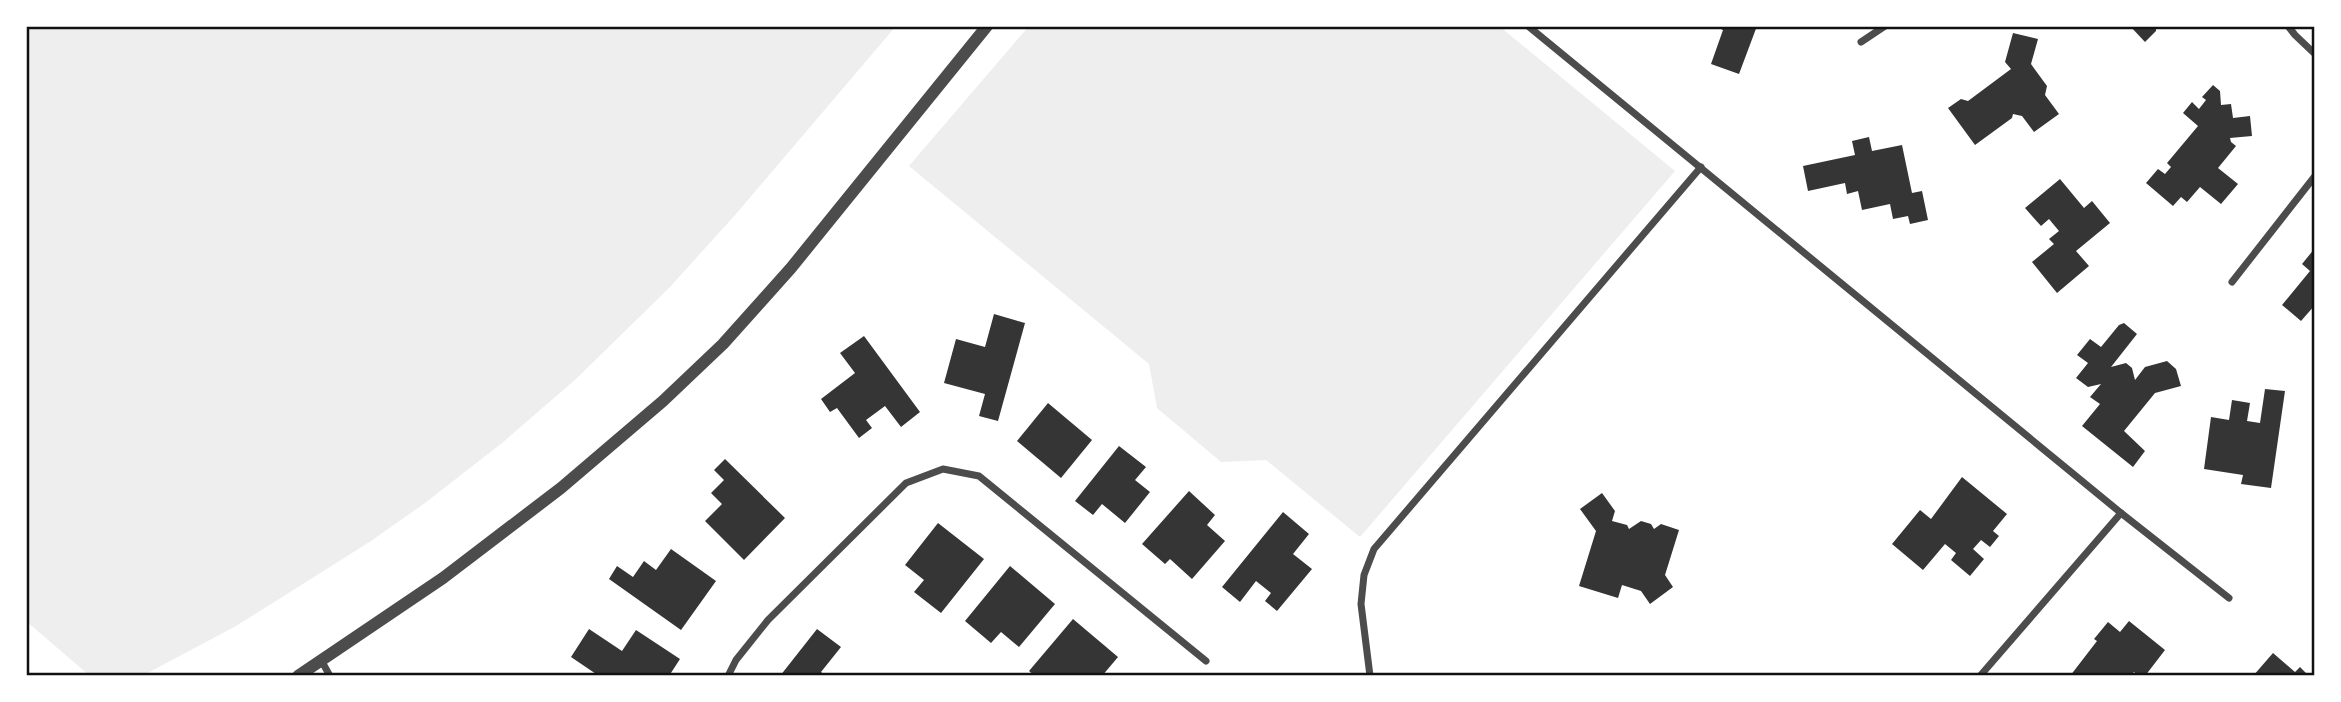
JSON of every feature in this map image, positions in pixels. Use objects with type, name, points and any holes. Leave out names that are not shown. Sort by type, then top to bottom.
[{"type":"street","points":[[298,676],[443,578],[561,488],[663,401],[723,344],[791,268],[987,26]]},
{"type":"street","points":[[1528,26],[2121,513],[2229,598]]},
{"type":"street","points":[[1861,42],[1885,26]]},
{"type":"street","points":[[2288,26],[2315,54]]},
{"type":"street","points":[[1370,676],[1361,604],[1364,575],[1374,550],[1701,167]]},
{"type":"street","points":[[2232,282],[2315,176]]},
{"type":"street","points":[[728,676],[736,660],[768,620],[906,483],[943,469],[979,476],[1206,661]]},
{"type":"street","points":[[1980,676],[2121,513]]},
{"type":"street","points":[[321,660],[330,676]]},
{"type":"shaded area","points":[[26,26],[896,26],[736,214],[670,287],[576,379],[502,443],[371,541],[236,626],[142,676],[90,676],[26,621]]},
{"type":"shaded area","points":[[1029,26],[1499,26],[1675,171],[1360,537],[1266,460],[1221,462],[1157,408],[1149,364],[909,166]]},
{"type":"building","points":[[1715,26],[1757,26],[1739,74],[1711,64],[1723,30]]},
{"type":"building","points":[[2130,26],[2156,26],[2156,31],[2145,42]]},
{"type":"building","points":[[2013,33],[2038,39],[2031,64],[2047,86],[2045,95],[2059,114],[2034,132],[2022,116],[2013,114],[2012,118],[1975,145],[1948,108],[1961,99],[1968,101],[2011,69],[2005,62]]},
{"type":"building","points":[[2213,85],[2220,91],[2221,105],[2231,104],[2233,118],[2250,116],[2252,136],[2230,138],[2236,146],[2218,168],[2238,184],[2221,204],[2200,187],[2187,202],[2181,197],[2173,206],[2146,183],[2158,169],[2165,174],[2171,167],[2167,163],[2198,126],[2183,113],[2192,102],[2199,109],[2206,100],[2202,97]]},
{"type":"building","points":[[1869,137],[1872,151],[1902,145],[1912,193],[1922,191],[1928,220],[1910,224],[1908,216],[1893,219],[1890,204],[1862,210],[1858,191],[1847,194],[1845,183],[1808,191],[1803,166],[1855,155],[1852,141]]},
{"type":"building","points":[[2060,179],[2084,208],[2092,201],[2110,223],[2076,251],[2089,266],[2057,293],[2032,262],[2054,244],[2049,239],[2059,231],[2049,219],[2041,226],[2025,208]]},
{"type":"building","points":[[2315,248],[2315,305],[2301,321],[2282,305],[2310,271],[2302,264]]},
{"type":"building","points":[[994,314],[1025,323],[998,421],[979,416],[985,394],[944,383],[956,339],[985,347]]},
{"type":"building","points":[[2124,323],[2137,334],[2111,367],[2126,363],[2132,368],[2135,380],[2145,367],[2167,361],[2176,369],[2181,386],[2155,393],[2124,431],[2145,451],[2133,467],[2082,426],[2100,404],[2090,397],[2101,384],[2088,387],[2076,378],[2088,363],[2077,355],[2090,339],[2101,347],[2119,325]]},
{"type":"building","points":[[864,336],[920,412],[901,427],[885,406],[866,420],[872,428],[859,438],[837,408],[830,412],[821,399],[855,373],[840,353]]},
{"type":"building","points":[[2265,389],[2285,391],[2271,488],[2241,484],[2243,475],[2204,469],[2211,417],[2229,420],[2232,400],[2250,403],[2247,421],[2260,423]]},
{"type":"building","points":[[1048,403],[1092,440],[1061,478],[1017,441]]},
{"type":"building","points":[[1119,446],[1146,467],[1135,480],[1150,492],[1125,523],[1102,504],[1093,515],[1075,501]]},
{"type":"building","points":[[725,459],[785,518],[744,560],[705,521],[722,504],[711,493],[724,480],[714,470]]},
{"type":"building","points":[[1962,477],[2007,514],[1993,531],[1999,536],[1990,547],[1981,540],[1973,549],[1984,559],[1970,576],[1951,560],[1956,553],[1945,544],[1923,570],[1892,544],[1920,510],[1931,519]]},
{"type":"building","points":[[1189,491],[1215,515],[1207,525],[1225,541],[1192,579],[1170,559],[1165,564],[1142,544]]},
{"type":"building","points":[[1602,493],[1615,511],[1612,521],[1627,525],[1629,529],[1641,521],[1651,524],[1654,529],[1661,524],[1679,530],[1665,575],[1673,587],[1650,604],[1641,591],[1622,585],[1618,598],[1579,586],[1596,531],[1580,509]]},
{"type":"building","points":[[1283,512],[1309,534],[1293,554],[1312,569],[1277,611],[1265,601],[1271,593],[1256,581],[1240,602],[1222,587]]},
{"type":"building","points":[[938,523],[984,559],[941,613],[914,592],[924,580],[905,565]]},
{"type":"building","points":[[671,549],[716,581],[681,630],[609,579],[617,566],[633,577],[644,561],[656,570]]},
{"type":"building","points":[[1010,566],[1055,604],[1019,647],[1001,632],[991,643],[965,621]]},
{"type":"building","points":[[1073,619],[1118,657],[1102,676],[1035,676],[1029,671]]},
{"type":"building","points":[[2129,621],[2165,650],[2145,676],[2138,676],[2134,672],[2130,676],[2070,676],[2108,622],[2120,632]]},
{"type":"building","points":[[589,629],[622,651],[636,630],[680,659],[669,676],[599,676],[571,657]]},
{"type":"building","points":[[817,629],[841,647],[821,672],[826,676],[780,676]]},
{"type":"building","points":[[2273,653],[2295,672],[2300,667],[2309,676],[2253,676]]}]
